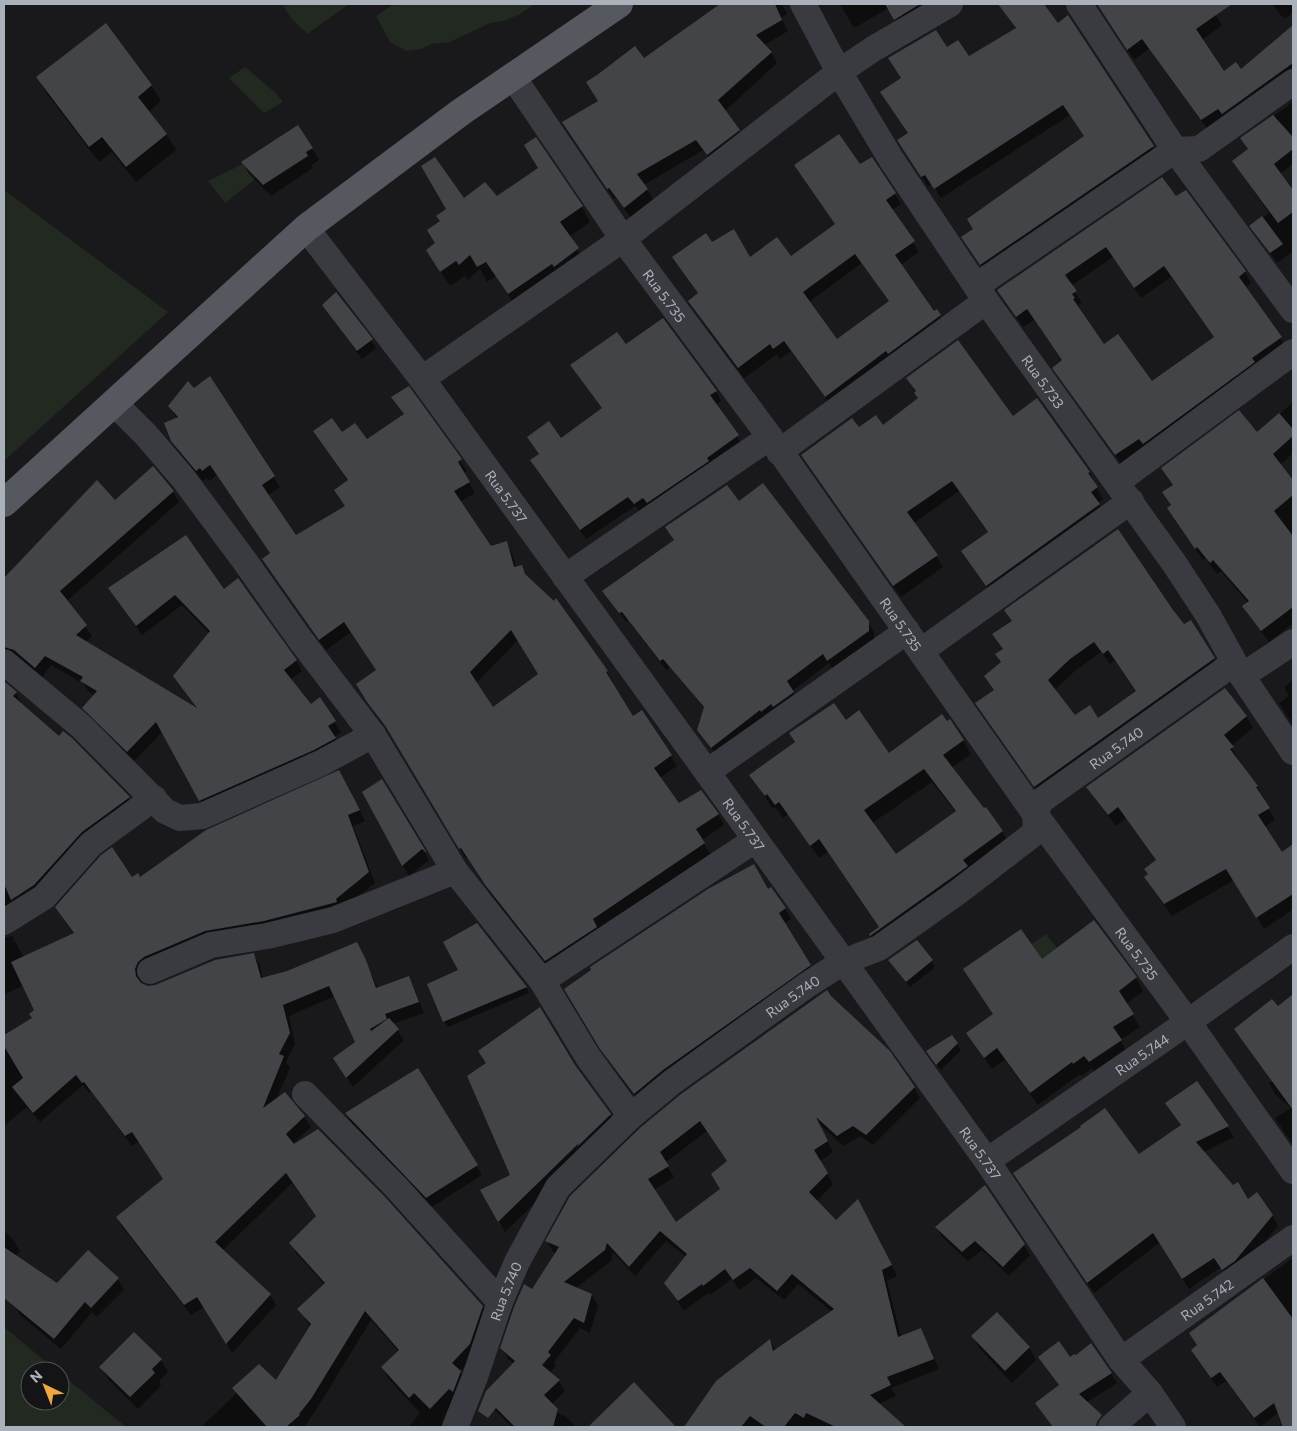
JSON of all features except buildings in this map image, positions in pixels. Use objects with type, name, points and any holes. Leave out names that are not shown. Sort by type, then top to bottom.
[{"type":"main road","points":[[4,503],[306,228],[461,112],[619,4]]},
{"type":"street","name":"Rua 5.733","points":[[803,4],[839,72],[891,159],[981,293],[1124,492],[1203,608],[1238,669],[1293,752]]},
{"type":"street","points":[[422,379],[623,239],[839,72],[873,49],[950,4]]},
{"type":"street","points":[[1079,4],[1175,150],[1293,310]]},
{"type":"street","name":"Rua 5.735","points":[[513,77],[623,239],[775,444],[1035,814],[1188,1022],[1293,1171]]},
{"type":"street","points":[[565,577],[775,444],[1175,150],[1198,149],[1293,82]]},
{"type":"street","name":"Rua 5.737","points":[[306,228],[422,379],[707,772],[987,1161],[1121,1360],[1150,1393],[1173,1427]]},
{"type":"street","points":[[707,772],[914,641],[1124,492],[1293,352]]},
{"type":"street","points":[[114,403],[146,435],[183,478],[299,638],[373,735],[455,871],[542,981],[588,1057],[631,1116]]},
{"type":"street","name":"Rua 5.740","points":[[455,1427],[475,1377],[500,1302],[517,1262],[558,1187],[631,1116],[672,1082],[807,985],[843,962],[879,948],[958,892],[1036,832],[1035,814],[1037,806],[1042,800],[1238,669],[1293,642]]},
{"type":"street","points":[[4,662],[82,727],[165,811],[180,818],[202,816],[321,763],[373,735]]},
{"type":"street","points":[[4,922],[44,896],[91,844],[154,798]]},
{"type":"street","points":[[542,981],[755,840]]},
{"type":"street","points":[[150,971],[211,945],[267,936],[333,920],[455,871]]},
{"type":"street","name":"Rua 5.744","points":[[987,1161],[1293,947]]},
{"type":"street","points":[[305,1094],[398,1188],[500,1302]]},
{"type":"street","name":"Rua 5.742","points":[[1121,1360],[1293,1238]]},
{"type":"street","points":[[1111,1427],[1150,1393]]},
{"type":"shaded area","points":[[284,4],[349,4],[307,34],[291,18]]},
{"type":"shaded area","points":[[394,4],[535,4],[520,14],[504,21],[490,23],[450,42],[431,44],[421,49],[406,51],[390,42],[376,16]]},
{"type":"shaded area","points":[[245,67],[276,93],[283,102],[264,113],[229,78]]},
{"type":"shaded area","points":[[253,159],[264,172],[225,203],[208,181]]},
{"type":"shaded area","points":[[4,190],[168,312],[4,461]]},
{"type":"shaded area","points":[[1046,934],[1067,960],[1002,964]]},
{"type":"shaded area","points":[[4,1327],[45,1361],[20,1361],[20,1411],[70,1411],[70,1381],[126,1427],[4,1427]]}]
